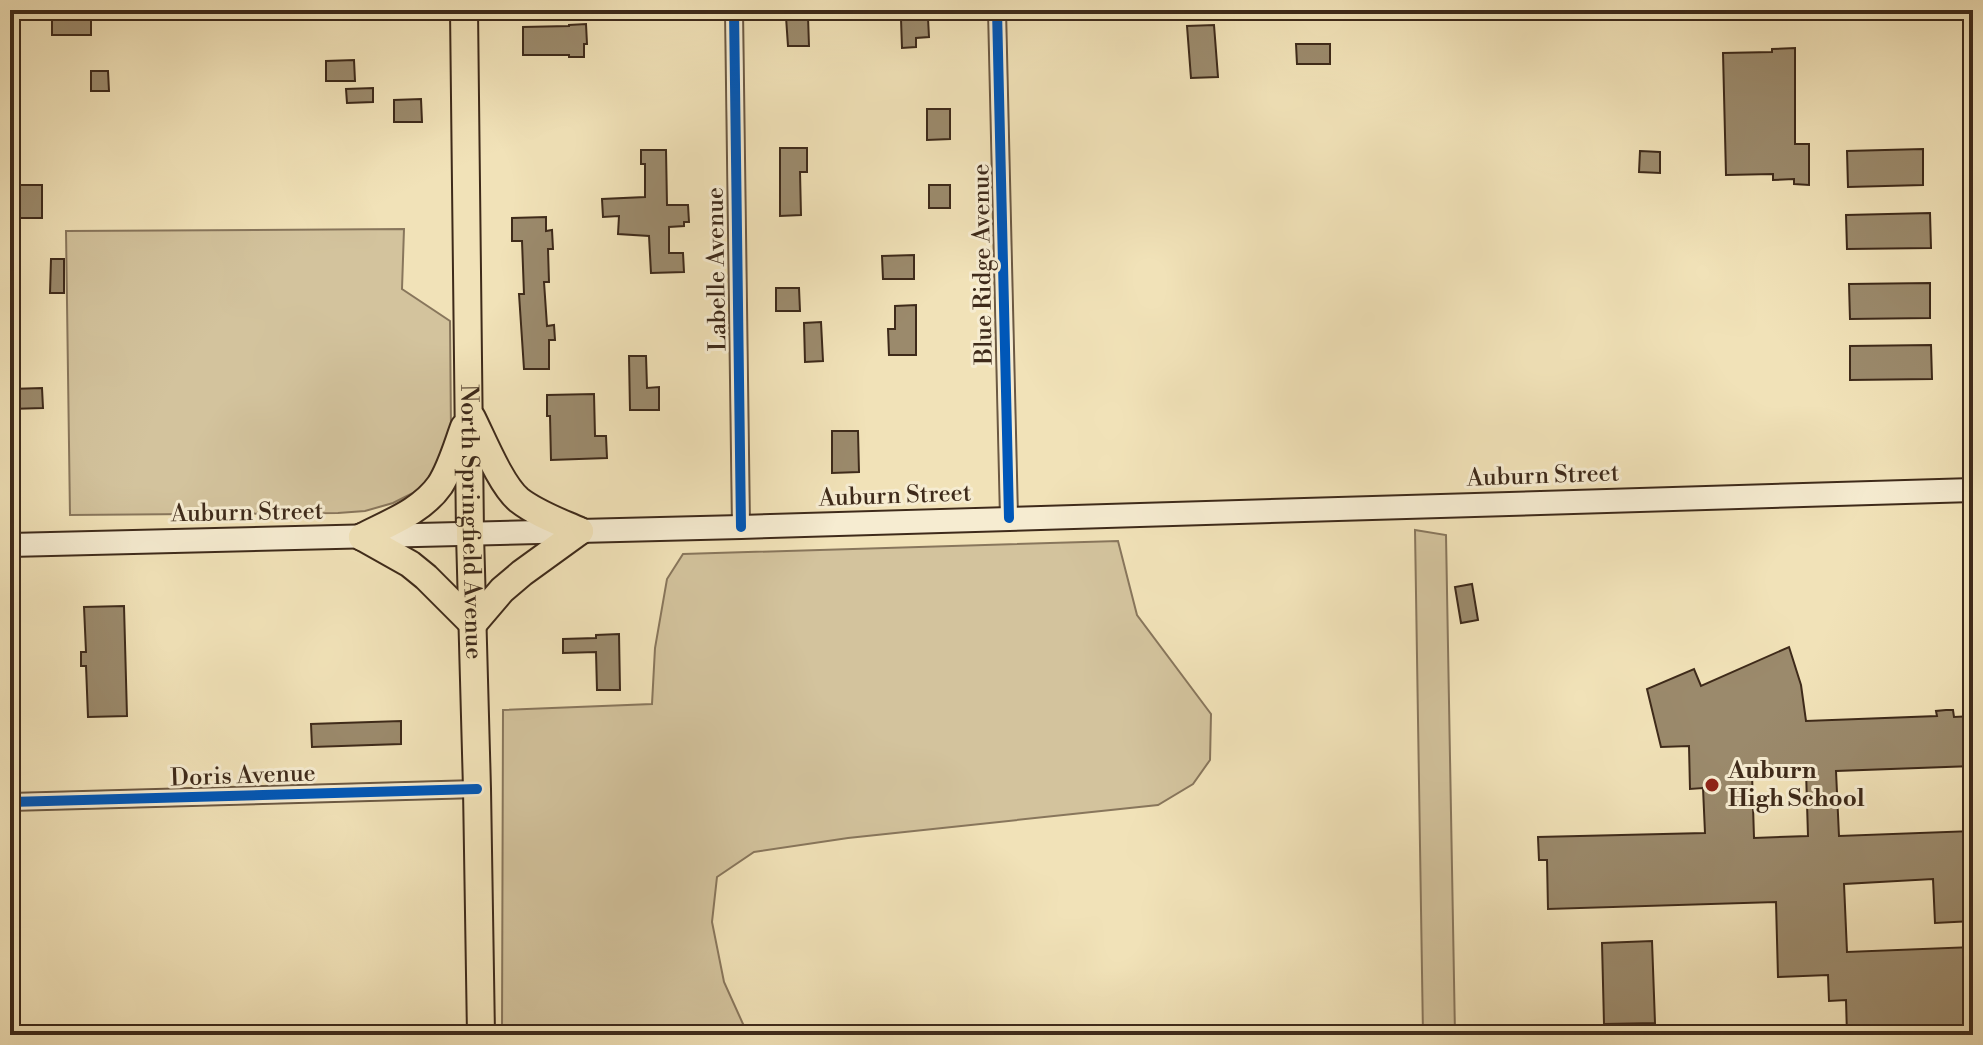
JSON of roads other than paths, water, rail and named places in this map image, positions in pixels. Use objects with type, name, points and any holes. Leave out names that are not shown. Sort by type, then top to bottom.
[{"type":"main road","name":"North Springfield Avenue","points":[[464,10],[470,534],[481,1035]]},
{"type":"main road","points":[[470,413],[506,484],[516,497],[534,511],[580,531]]},
{"type":"main road","points":[[362,537],[412,511],[438,488],[470,413]]},
{"type":"main road","name":"Auburn Street","points":[[10,545],[741,527],[1973,490]]},
{"type":"main road","points":[[362,537],[410,564],[473,624],[502,590],[580,531]]},
{"type":"street","name":"Labelle Avenue","points":[[734,10],[741,527]]},
{"type":"street","name":"Blue Ridge Avenue","points":[[997,10],[1009,518]]},
{"type":"street","name":"Doris Avenue","points":[[10,802],[477,789]]},
{"type":"place","name":"Auburn High School","points":[[1712,785]]}]
